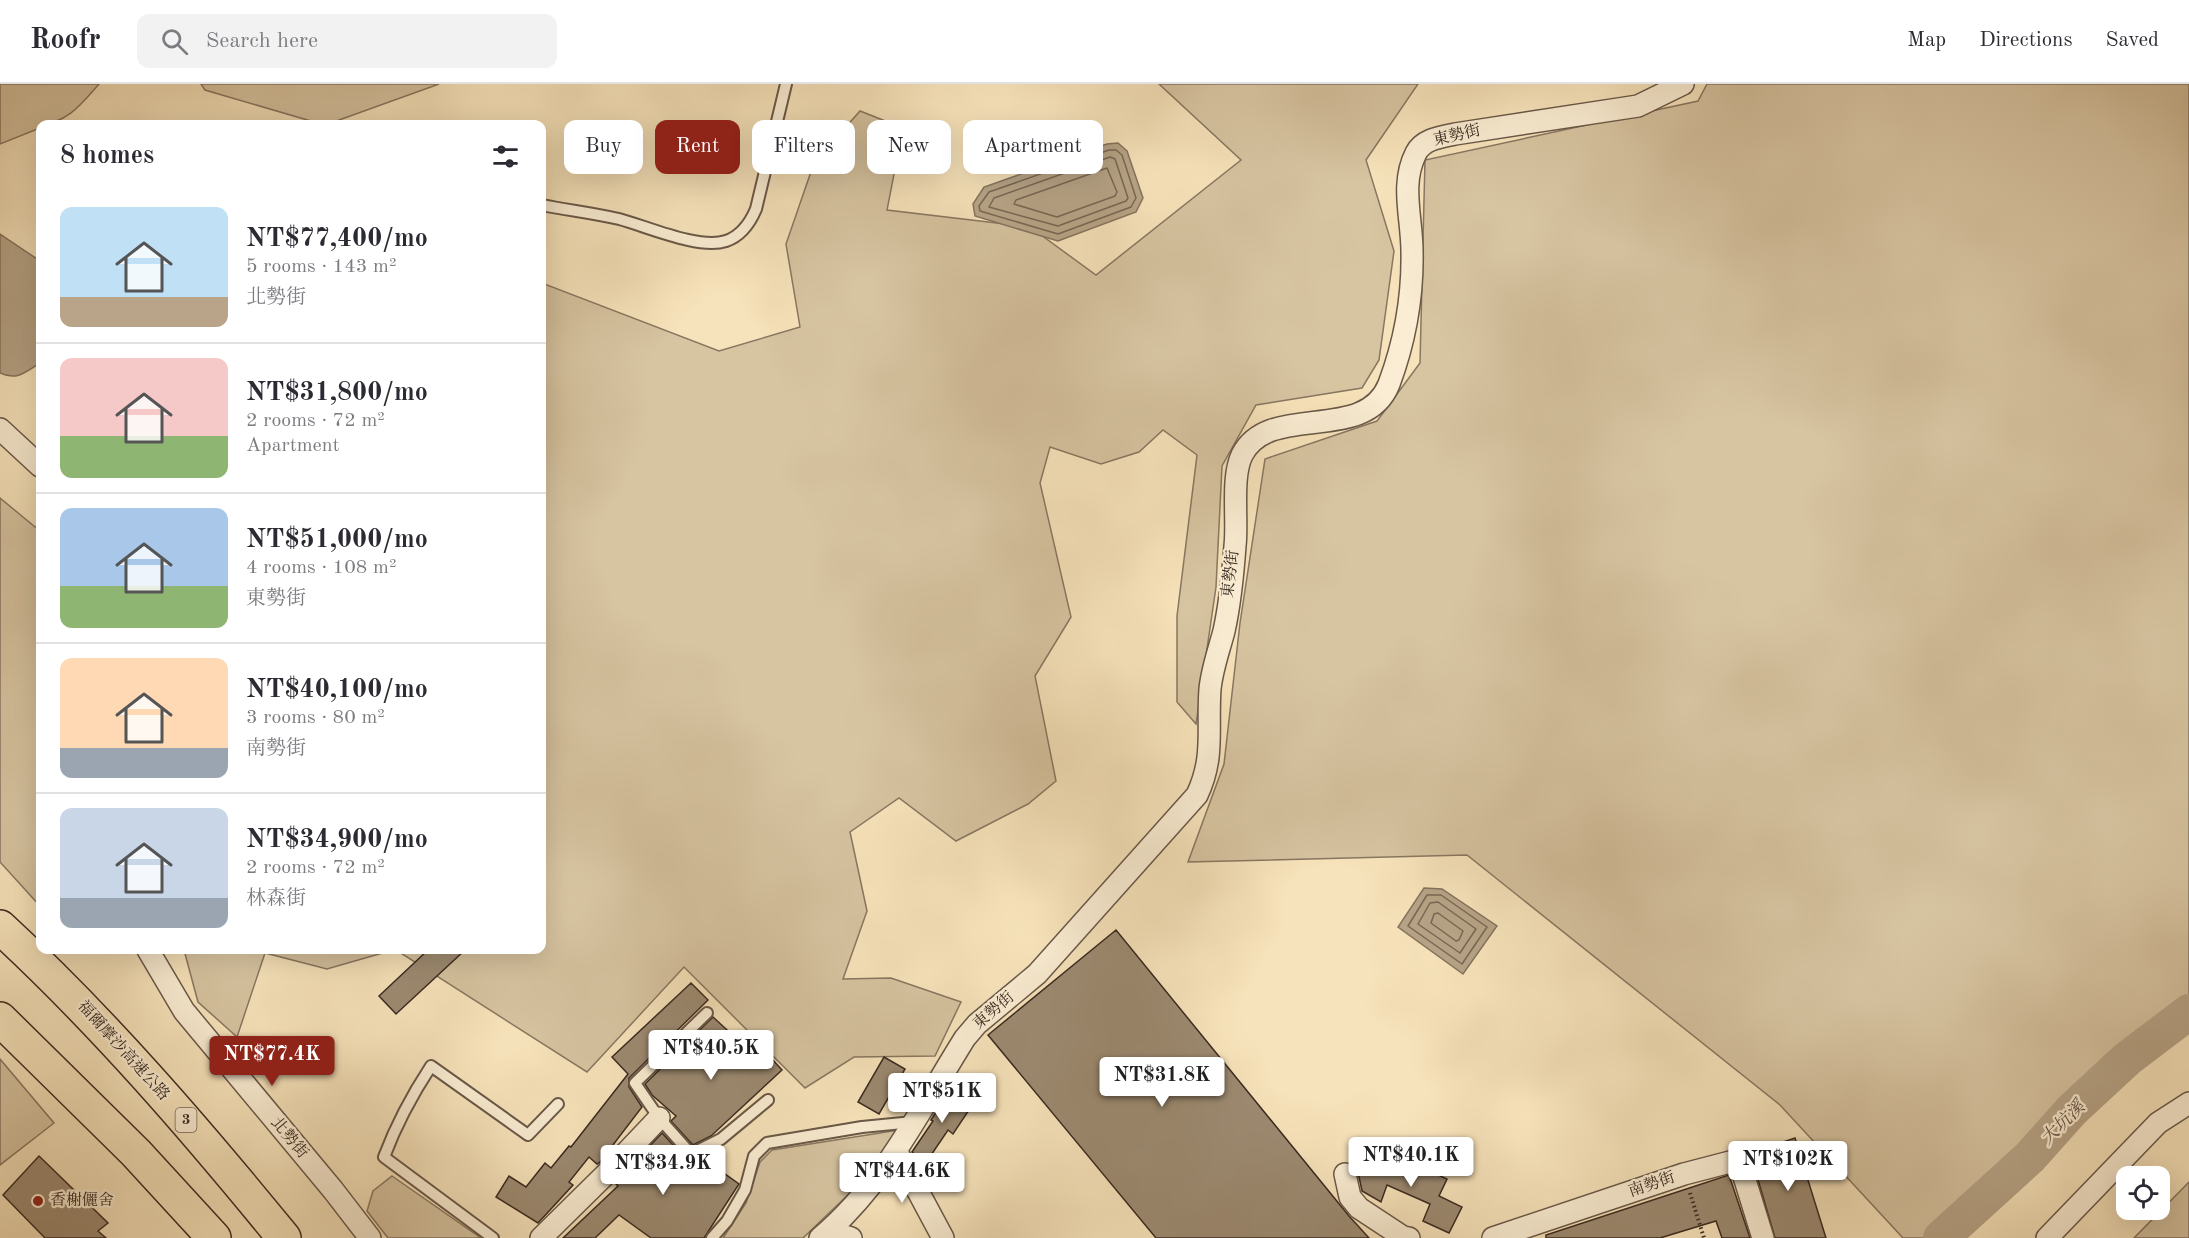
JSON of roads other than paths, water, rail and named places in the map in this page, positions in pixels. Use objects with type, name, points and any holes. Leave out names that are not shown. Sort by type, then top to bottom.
[{"type":"highway","points":[[0,903],[36,953]]},
{"type":"highway","name":"福爾摩沙高速公路","points":[[0,927],[83,1007],[198,1133],[284,1238]]},
{"type":"highway","points":[[37,954],[52,975]]},
{"type":"highway","points":[[0,1019],[136,1153],[214,1238]]},
{"type":"street","name":"東勢街","points":[[825,1234],[871,1186],[897,1152],[913,1122],[971,1031],[1037,974],[1197,795],[1206,776],[1211,751],[1210,689],[1224,629],[1236,545],[1237,479],[1241,456],[1253,439],[1272,429],[1336,420],[1375,406],[1380,401],[1388,387],[1409,315],[1412,251],[1407,177],[1417,150],[1429,140],[1455,134],[1638,106],[1683,84]]},
{"type":"street","points":[[3,431],[36,462]]},
{"type":"street","name":"北勢街","points":[[149,954],[184,1011],[333,1190],[370,1238]]},
{"type":"street","points":[[2047,1238],[2158,1123],[2189,1103]]},
{"type":"street","points":[[541,1238],[659,1118]]},
{"type":"street","points":[[897,1152],[942,1238]]},
{"type":"street","name":"南勢街","points":[[1493,1238],[1684,1174],[1730,1162],[1741,1167],[1764,1238]]},
{"type":"street","points":[[1345,1174],[1350,1197],[1359,1208],[1403,1238],[1409,1238]]},
{"type":"street","points":[[825,1234],[851,1238]]},
{"type":"lane","points":[[546,206],[617,219],[692,240],[708,243],[725,242],[740,233],[751,222],[786,84]]},
{"type":"lane","points":[[707,1013],[635,1083],[659,1118],[691,1154],[721,1139],[768,1100]]},
{"type":"lane","points":[[493,1238],[384,1157],[391,1139],[415,1090],[431,1066],[528,1135],[558,1104]]},
{"type":"lane","points":[[712,1238],[727,1221],[745,1190],[754,1156],[767,1143],[862,1127],[913,1122]]},
{"type":"water","points":[[1118,143],[1127,151],[1143,198],[1136,212],[1058,241],[975,216],[973,204],[984,187],[1021,174],[1103,174],[1103,145]]},
{"type":"water","points":[[0,234],[36,258],[36,366],[16,376],[0,373]]},
{"type":"water","points":[[1424,888],[1442,889],[1497,926],[1463,974],[1398,927]]},
{"type":"waterway","name":"大坑溪","points":[[1941,1238],[2030,1157],[2072,1110],[2127,1059],[2189,1012]]},
{"type":"place","name":"香榭儷舍","points":[[38,1201]]}]
